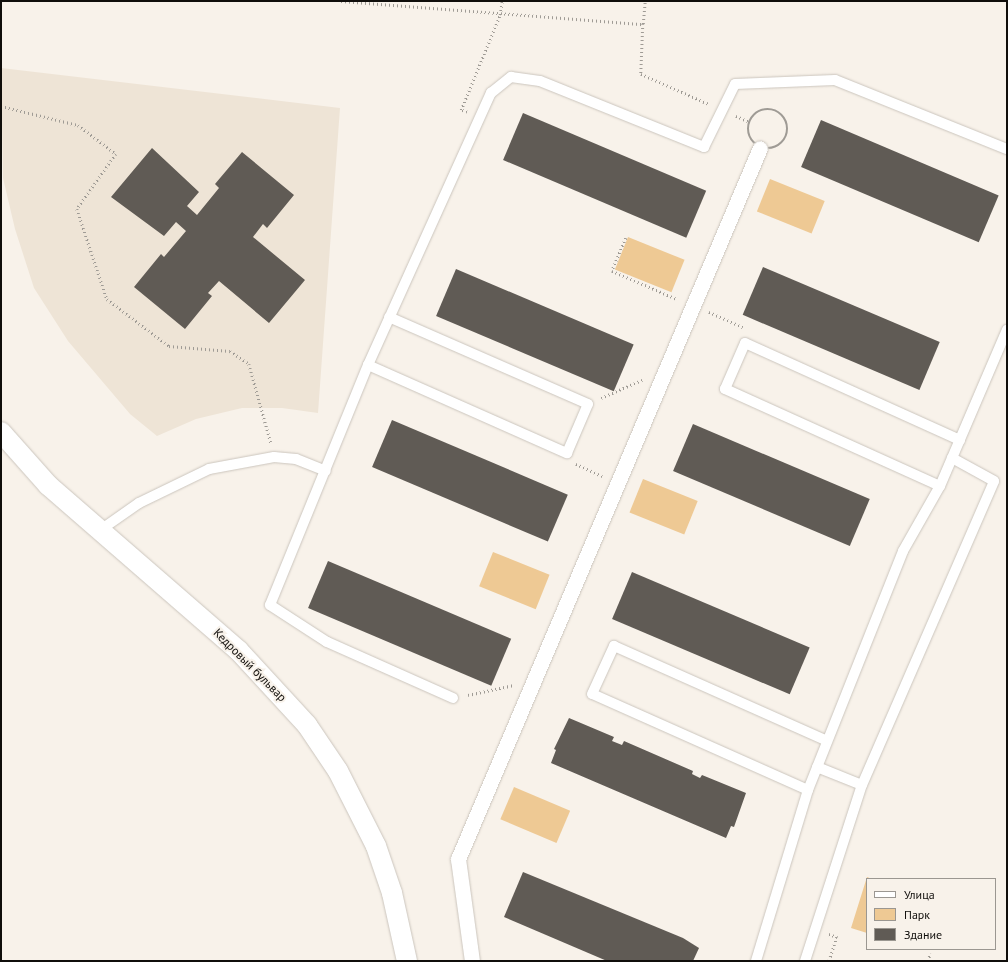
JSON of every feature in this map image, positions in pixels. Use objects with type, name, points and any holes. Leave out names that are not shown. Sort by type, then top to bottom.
[{"type":"street","points":[[472,961],[458,859],[760,148]]},
{"type":"street","name":"Кедровый бульвар","points":[[1,432],[48,485],[238,650],[307,726],[338,771],[376,846],[392,893],[407,961]]},
{"type":"lane","points":[[453,698],[327,642],[270,605],[368,365],[490,93],[511,77],[540,81],[704,147],[735,84],[835,80],[1007,149]]},
{"type":"lane","points":[[368,365],[566,453],[588,404],[389,317]]},
{"type":"lane","points":[[756,961],[808,790],[827,741],[903,551],[940,486],[1007,330]]},
{"type":"lane","points":[[940,486],[725,389],[746,343],[960,440]]},
{"type":"lane","points":[[98,530],[152,495],[209,469],[274,457],[296,459],[326,471]]},
{"type":"lane","points":[[805,961],[862,785],[994,482],[952,458]]},
{"type":"lane","points":[[808,790],[592,694],[614,646],[827,741]]},
{"type":"lane","points":[[817,767],[862,785]]},
{"type":"path","points":[[341,1],[500,15],[644,24]]},
{"type":"path","points":[[478,118],[461,110],[500,15],[502,1]]},
{"type":"path","points":[[645,1],[641,74],[748,121]]},
{"type":"path","points":[[1,106],[78,125],[116,154],[77,208],[107,299],[169,346],[230,351],[249,364],[274,457]]},
{"type":"path","points":[[767,109],[782,114],[786,121],[786,136],[782,143],[768,149],[760,148],[749,137],[748,121],[760,110],[767,109]]},
{"type":"path","points":[[626,238],[612,271],[750,330],[746,343]]},
{"type":"path","points":[[588,404],[666,369]]},
{"type":"path","points":[[566,453],[577,465],[618,483]]},
{"type":"path","points":[[453,698],[534,680]]},
{"type":"path","points":[[815,930],[837,937],[829,961]]},
{"type":"path","points":[[928,961],[930,953]]},
{"type":"shaded area","points":[[1,68],[340,108],[318,413],[282,408],[242,408],[196,419],[157,436],[130,414],[68,341],[34,288],[15,229],[3,178]]},
{"type":"green space","points":[[770,179],[825,201],[812,234],[757,211]]},
{"type":"green space","points":[[628,237],[685,260],[671,292],[615,269]]},
{"type":"green space","points":[[643,479],[698,501],[684,534],[630,512]]},
{"type":"green space","points":[[493,552],[550,575],[536,609],[479,586]]},
{"type":"green space","points":[[514,787],[570,811],[556,843],[500,819]]},
{"type":"green space","points":[[866,880],[866,933],[851,928]]},
{"type":"building","points":[[523,113],[706,191],[686,238],[503,160]]},
{"type":"building","points":[[821,120],[999,195],[979,242],[801,167]]},
{"type":"building","points":[[152,148],[199,192],[187,206],[197,215],[219,188],[215,184],[242,152],[294,195],[267,228],[263,224],[253,237],[305,280],[269,323],[219,281],[208,293],[212,296],[185,329],[134,287],[161,254],[164,257],[186,231],[176,222],[164,236],[111,197]]},
{"type":"building","points":[[763,267],[940,342],[919,390],[743,315]]},
{"type":"building","points":[[456,269],[634,344],[614,391],[436,316]]},
{"type":"building","points":[[392,420],[568,495],[548,542],[372,467]]},
{"type":"building","points":[[693,424],[870,499],[850,546],[673,471]]},
{"type":"building","points":[[328,561],[511,639],[491,686],[308,608]]},
{"type":"building","points":[[632,572],[810,647],[790,694],[612,619]]},
{"type":"building","points":[[569,718],[614,737],[612,741],[622,745],[624,741],[693,771],[692,774],[700,778],[702,775],[746,793],[734,827],[731,826],[726,838],[551,763],[556,750],[554,749]]},
{"type":"building","points":[[523,872],[683,938],[699,948],[693,961],[607,961],[504,917]]}]
